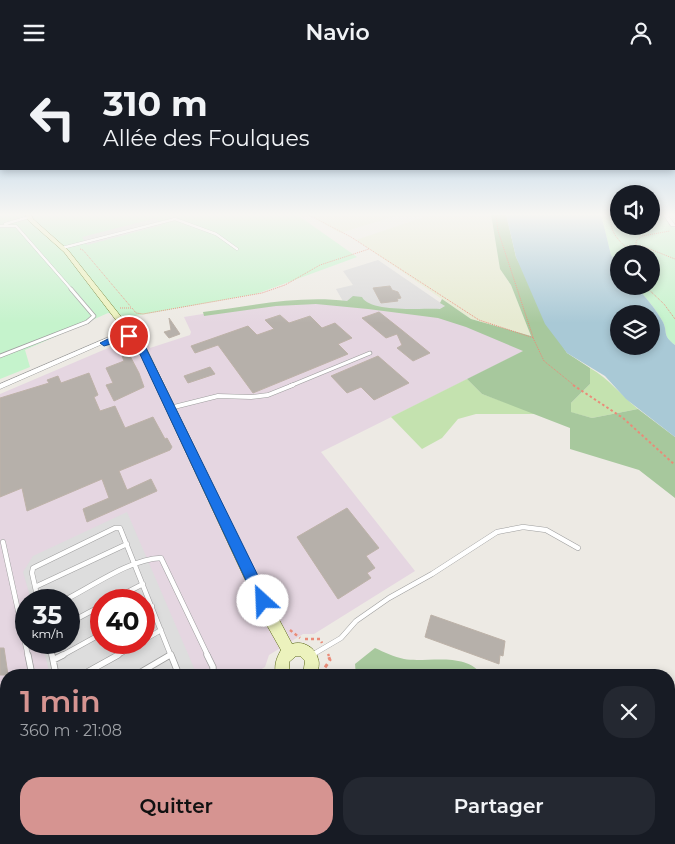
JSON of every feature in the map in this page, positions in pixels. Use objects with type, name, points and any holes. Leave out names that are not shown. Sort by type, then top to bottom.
[{"type":"street","points":[[64,250],[142,348],[269,615],[289,651]]},
{"type":"street","points":[[0,387],[131,332]]},
{"type":"street","points":[[280,669],[284,657],[289,651],[294,649],[303,649],[310,655],[312,669]]},
{"type":"lane","points":[[0,356],[87,322],[94,317],[37,250]]},
{"type":"lane","points":[[170,408],[212,396],[237,396],[254,399],[370,353]]},
{"type":"lane","points":[[310,655],[326,648],[340,638],[356,621],[496,532],[524,527],[546,530],[578,548]]},
{"type":"lane","points":[[127,544],[35,587],[32,570],[36,566],[115,528],[121,529],[145,589]]},
{"type":"lane","points":[[3,542],[31,669]]},
{"type":"lane","points":[[80,592],[135,564],[157,557],[164,561],[213,669]]},
{"type":"lane","points":[[133,589],[143,584]]},
{"type":"lane","points":[[155,613],[177,669]]},
{"type":"lane","points":[[155,634],[162,630]]},
{"type":"lane","points":[[53,660],[90,640]]},
{"type":"lane","points":[[52,654],[55,669]]},
{"type":"lane","points":[[93,669],[120,654]]},
{"type":"lane","points":[[146,669],[171,654]]},
{"type":"path","points":[[83,250],[136,313],[143,314],[262,293],[285,285],[320,265],[365,250]]},
{"type":"path","points":[[371,250],[479,320],[534,339]]},
{"type":"path","points":[[504,250],[534,339],[544,361],[555,372],[623,418],[675,465]]},
{"type":"path","points":[[660,253],[675,259]]},
{"type":"path","points":[[654,295],[675,319]]},
{"type":"path","points":[[115,309],[132,308]]},
{"type":"path","points":[[287,625],[292,633],[300,638],[320,639],[326,648],[330,660],[324,669]]},
{"type":"shaded area","points":[[378,260],[451,310],[411,312],[344,303],[336,289],[353,285],[343,271]]},
{"type":"shaded area","points":[[313,300],[466,319],[534,346],[321,452],[415,571],[314,634],[303,634],[269,655],[265,667],[262,669],[0,669],[0,394],[141,334],[150,348],[190,335],[191,332],[184,317]]},
{"type":"shaded area","points":[[127,512],[194,669],[48,669],[45,654],[80,654],[80,589],[28,589],[23,572],[33,556]]},
{"type":"green space","points":[[0,250],[348,250],[357,257],[256,294],[129,317],[108,313],[25,350],[30,367],[0,379]]},
{"type":"green space","points":[[371,250],[497,250],[500,269],[511,285],[531,336],[471,319]]},
{"type":"green space","points":[[497,250],[514,250],[516,257],[567,353],[590,368],[590,384],[571,403],[571,412],[592,418],[638,409],[675,437],[675,498],[639,470],[570,449],[570,428],[482,394],[467,379],[523,351],[466,327],[438,318],[316,304],[276,306],[204,316],[203,312],[293,300],[347,301],[353,296],[362,297],[367,302],[386,308],[440,309],[445,306],[440,303],[442,299],[471,319],[531,336],[511,285],[500,269]]},
{"type":"green space","points":[[660,250],[675,250],[675,345],[667,336],[660,317],[660,305],[652,305],[643,295],[660,295]]},
{"type":"green space","points":[[590,368],[609,382],[638,409],[592,418],[570,412],[571,403],[590,384]]},
{"type":"green space","points":[[467,379],[482,394],[538,414],[476,414],[458,419],[442,438],[422,449],[391,417]]},
{"type":"green space","points":[[375,648],[404,659],[456,660],[476,669],[355,669],[355,664]]},
{"type":"water","points":[[514,250],[610,250],[610,295],[643,295],[652,305],[610,305],[610,355],[660,355],[660,317],[667,336],[675,345],[675,437],[626,399],[605,376],[567,353],[545,324]]},
{"type":"building","points":[[390,286],[392,290],[398,292],[401,298],[397,299],[398,301],[381,303],[373,288]]},
{"type":"building","points":[[379,312],[430,353],[413,361],[397,348],[402,345],[397,334],[386,338],[362,318]]},
{"type":"building","points":[[280,315],[289,323],[310,316],[322,328],[335,323],[352,338],[338,344],[348,354],[253,393],[218,345],[195,353],[191,346],[248,326],[257,335],[274,329],[265,320]]},
{"type":"building","points":[[169,318],[180,334],[169,338],[164,332],[171,330]]},
{"type":"building","points":[[129,354],[144,387],[114,401],[106,385],[113,383],[106,368],[124,361],[122,356]]},
{"type":"building","points":[[378,356],[409,383],[374,400],[361,387],[347,393],[331,376]]},
{"type":"building","points":[[210,367],[215,374],[188,383],[184,376]]},
{"type":"building","points":[[89,373],[98,395],[94,397],[100,411],[115,406],[125,428],[153,417],[165,439],[167,438],[172,447],[170,450],[119,471],[127,490],[151,479],[157,491],[87,522],[83,509],[109,498],[102,479],[27,511],[22,488],[0,497],[0,398],[49,383],[47,380],[58,376],[61,383]]},
{"type":"building","points":[[347,508],[379,548],[366,556],[375,568],[367,573],[371,578],[338,599],[297,537]]},
{"type":"building","points":[[431,615],[505,641],[503,656],[500,655],[499,664],[425,637]]},
{"type":"building","points":[[0,648],[4,648],[7,669],[0,669]]},
{"type":"route","points":[[129,336],[104,343],[130,330],[142,348],[263,601]]}]
